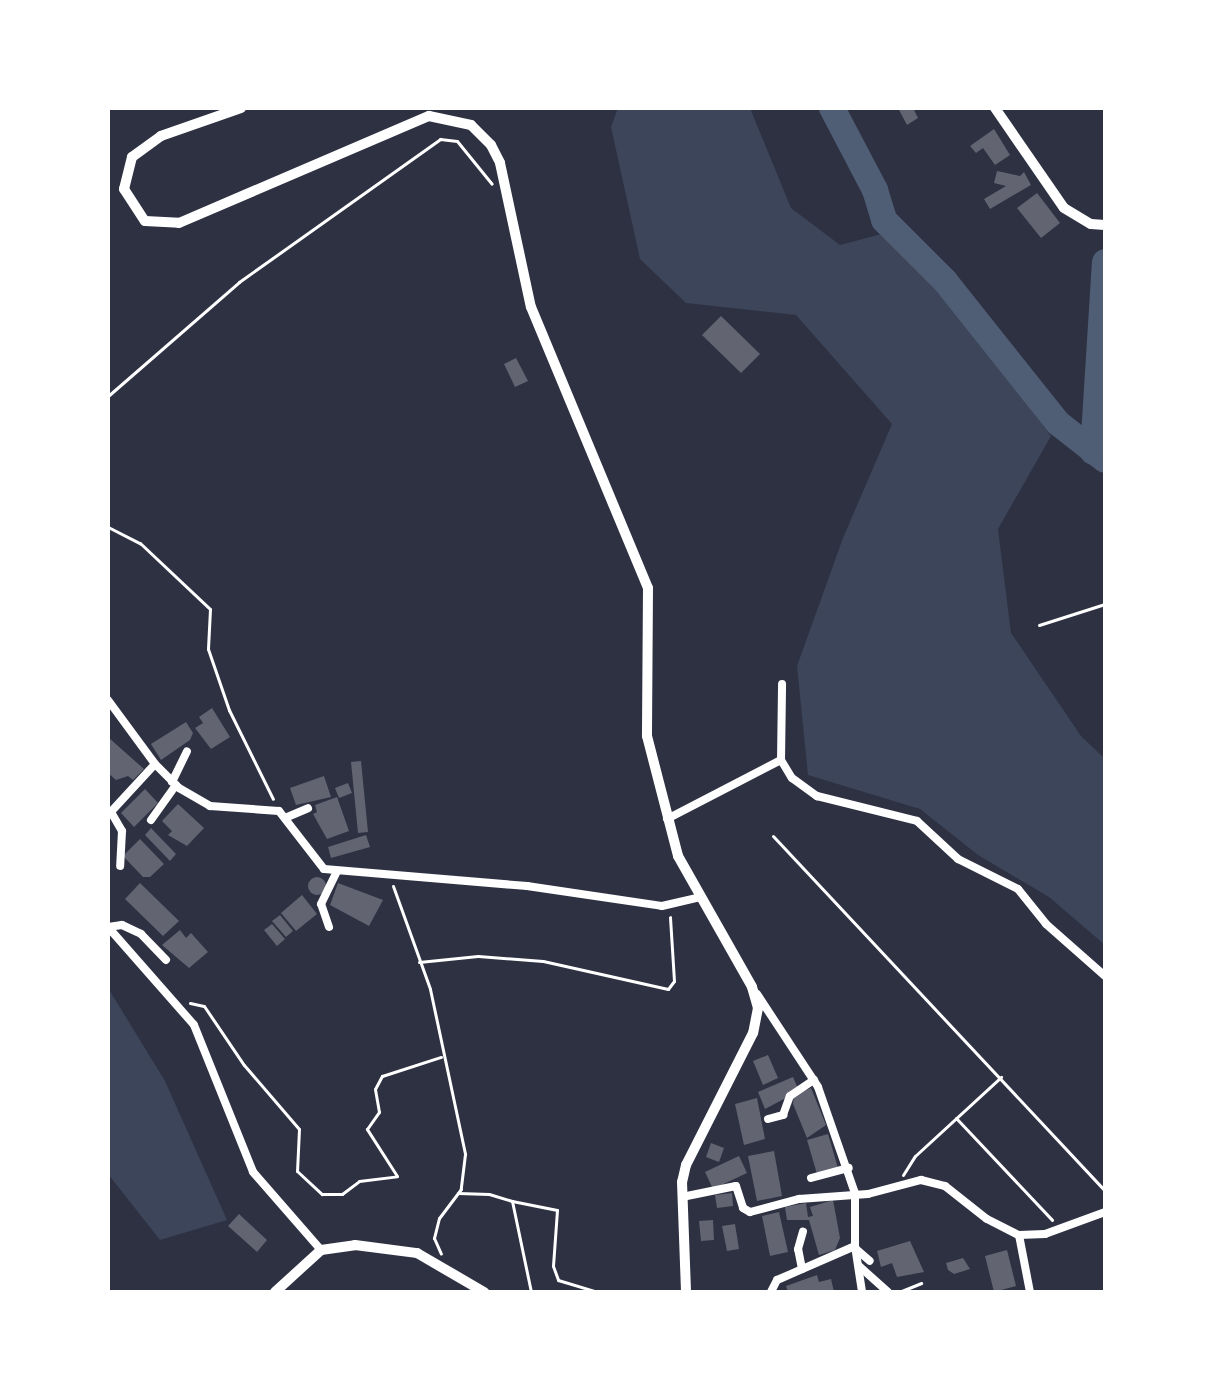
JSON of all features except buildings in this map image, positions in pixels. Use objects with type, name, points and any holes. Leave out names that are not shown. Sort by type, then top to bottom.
[{"type":"street","points":[[241,108],[161,136],[132,157],[124,189],[145,221],[179,223],[429,116],[471,125],[491,145],[505,184],[531,307],[648,588],[647,736],[667,819],[698,898],[814,1080],[849,1168],[855,1193],[855,1247],[862,1292]]},
{"type":"street","points":[[995,108],[1064,208],[1091,224],[1105,225]]},
{"type":"street","points":[[782,684],[781,760],[792,778],[817,796],[917,821],[958,859],[1018,889],[1046,924],[1105,976]]},
{"type":"street","points":[[108,700],[155,764],[174,783],[210,806],[282,815],[308,808]]},
{"type":"street","points":[[151,820],[174,783],[187,751]]},
{"type":"street","points":[[667,819],[781,760]]},
{"type":"street","points":[[120,866],[122,831],[109,813],[155,764]]},
{"type":"street","points":[[282,815],[324,869],[391,878],[527,886],[669,905],[698,898]]},
{"type":"street","points":[[329,927],[321,904],[337,871]]},
{"type":"street","points":[[108,927],[122,925],[141,934],[166,960]]},
{"type":"street","points":[[108,927],[194,1025],[253,1172],[321,1250]]},
{"type":"street","points":[[686,1292],[682,1197],[686,1165],[753,1033],[758,1008],[752,987]]},
{"type":"street","points":[[768,1119],[783,1115],[790,1096],[814,1080]]},
{"type":"street","points":[[811,1178],[849,1168]]},
{"type":"street","points":[[682,1197],[736,1186],[743,1208],[750,1212],[783,1202],[895,1188],[921,1180],[945,1186],[987,1219],[1019,1235],[1060,1229],[1105,1212]]},
{"type":"street","points":[[802,1269],[798,1249],[803,1232]]},
{"type":"street","points":[[1019,1235],[1030,1292]]},
{"type":"street","points":[[855,1247],[870,1261]]},
{"type":"street","points":[[771,1292],[777,1280],[855,1247]]},
{"type":"street","points":[[275,1292],[305,1259],[321,1250],[389,1248],[417,1253],[484,1292]]},
{"type":"street","points":[[859,1266],[888,1292]]},
{"type":"path","points":[[108,396],[239,282],[440,139],[457,141],[480,163],[487,183],[505,184]]},
{"type":"path","points":[[108,527],[140,543],[210,609],[208,649],[229,710],[282,815]]},
{"type":"path","points":[[1039,625],[1105,604]]},
{"type":"path","points":[[773,836],[1105,1191]]},
{"type":"path","points":[[391,878],[419,962],[465,1154],[458,1193],[439,1218],[434,1238],[449,1272]]},
{"type":"path","points":[[419,962],[478,956],[543,961],[668,989],[674,981],[669,905]]},
{"type":"path","points":[[172,999],[204,1006],[244,1065],[280,1102],[299,1129],[297,1171],[322,1194],[342,1194],[359,1181],[397,1176],[367,1129],[379,1112],[375,1089],[382,1076],[441,1057]]},
{"type":"path","points":[[895,1188],[915,1156],[1001,1077]]},
{"type":"path","points":[[956,1118],[1060,1229]]},
{"type":"path","points":[[458,1193],[489,1194],[557,1210],[553,1266],[558,1280],[598,1292]]},
{"type":"path","points":[[512,1201],[531,1292]]},
{"type":"path","points":[[899,1292],[921,1283]]},
{"type":"shaded area","points":[[618,108],[750,108],[791,208],[840,245],[893,231],[944,289],[1051,436],[998,529],[1011,633],[1081,736],[1105,759],[1105,945],[1049,897],[978,855],[920,809],[808,775],[797,666],[843,538],[892,424],[796,315],[686,303],[640,259],[611,127]]},
{"type":"shaded area","points":[[108,988],[165,1081],[227,1220],[160,1240],[108,1174]]},
{"type":"waterway","points":[[832,108],[875,190],[884,220],[945,281],[1058,423],[1105,460]]},
{"type":"waterway","points":[[1093,452],[1105,262]]}]
